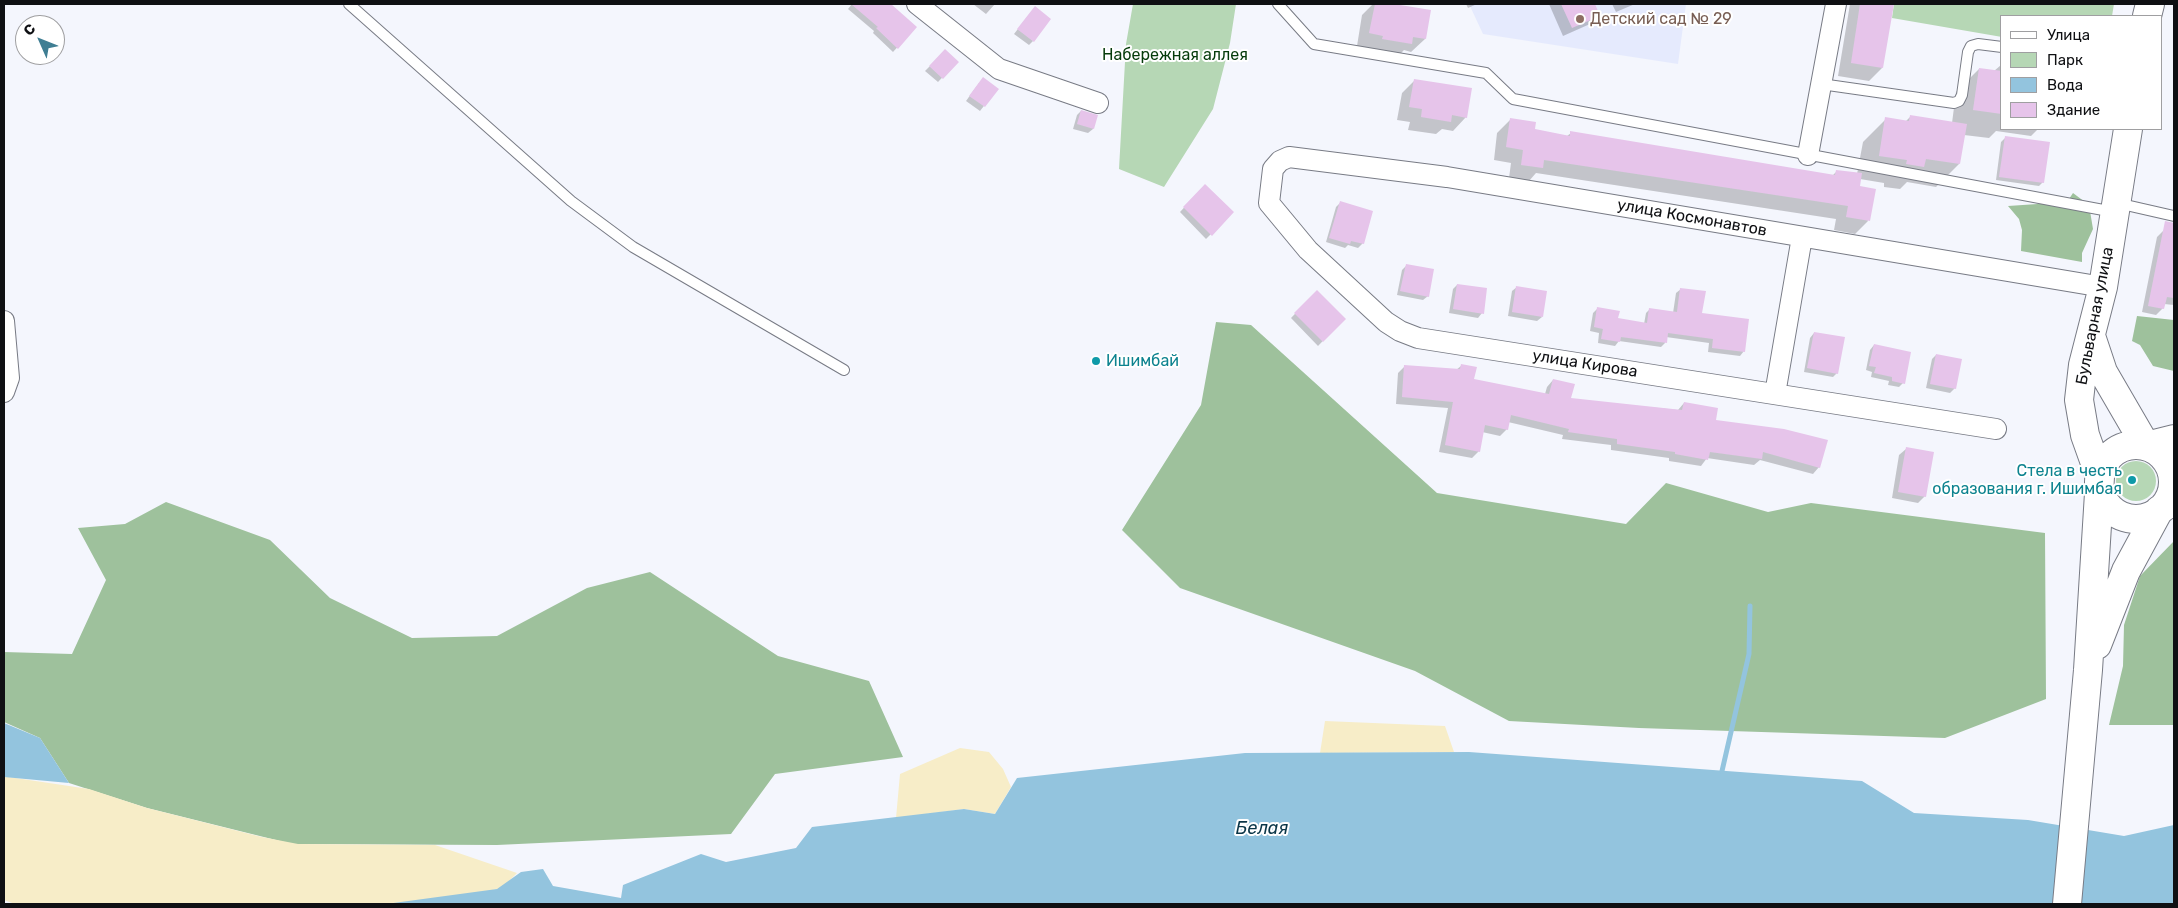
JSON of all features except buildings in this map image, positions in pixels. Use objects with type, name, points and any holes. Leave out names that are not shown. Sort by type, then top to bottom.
[{"type":"main road","name":"Бульварная улица","points":[[2067,904],[2088,670],[2100,477],[2085,434],[2079,400],[2083,365],[2103,287],[2128,130]]},
{"type":"main road","points":[[2088,670],[2126,571],[2167,506],[2173,480],[2171,469],[2165,459],[2157,451],[2146,446],[2103,372],[2091,336]]},
{"type":"main road","points":[[2167,506],[2148,517],[2136,519],[2124,517],[2113,511],[2102,495],[2100,477],[2104,465],[2116,452],[2134,445],[2146,446],[2174,439]]},
{"type":"street","points":[[918,4],[999,69],[1098,103]]},
{"type":"street","points":[[1808,155],[1836,4]]},
{"type":"street","name":"улица Космонавтов","points":[[1280,161],[1289,157],[1447,177],[2103,287]]},
{"type":"street","name":"улица Кирова","points":[[1280,161],[1273,169],[1269,193],[1269,203],[1274,210],[1308,250],[1386,322],[1400,331],[1418,338],[1996,429]]},
{"type":"street","points":[[1775,394],[1802,237]]},
{"type":"street","points":[[4,321],[9,378],[4,392]]},
{"type":"lane","points":[[348,4],[571,201],[634,247],[844,370]]},
{"type":"lane","points":[[1278,4],[1314,44],[1486,72],[1512,99],[1808,155],[2116,208],[2174,216]]},
{"type":"lane","points":[[1821,84],[1954,103],[1959,101],[1962,95],[1968,52],[1971,46],[1978,44],[2000,47]]},
{"type":"shaded area","name":"Детский сад № 29","points":[[1469,4],[1686,4],[1678,64],[1483,34]]},
{"type":"green space","name":"Набережная аллея","points":[[1133,4],[1236,4],[1230,43],[1213,109],[1164,187],[1119,169],[1126,44]]},
{"type":"green space","points":[[1894,4],[2114,4],[2112,15],[2000,15],[2000,37],[1892,18]]},
{"type":"green space","points":[[2073,193],[2089,205],[2093,229],[2082,253],[2082,262],[2021,251],[2022,230],[2019,219],[2008,206],[2067,202]]},
{"type":"green space","points":[[2137,316],[2174,320],[2174,371],[2153,366],[2140,345],[2132,341]]},
{"type":"green space","points":[[1216,322],[1251,325],[1437,493],[1626,524],[1666,483],[1768,512],[1811,503],[2045,533],[2046,699],[1945,738],[1639,728],[1509,721],[1415,671],[1180,588],[1122,530],[1201,405]]},
{"type":"green space","points":[[2136,461],[2150,467],[2156,481],[2150,495],[2136,501],[2122,495],[2116,481],[2122,467]]},
{"type":"green space","points":[[166,502],[270,540],[330,598],[412,638],[497,636],[587,588],[650,572],[778,656],[869,681],[903,757],[775,774],[731,834],[497,845],[292,844],[147,808],[69,783],[40,738],[4,722],[4,652],[72,654],[106,580],[78,528],[125,524]]},
{"type":"green space","points":[[2174,541],[2174,725],[2109,725],[2123,666],[2124,625],[2140,576]]},
{"type":"sand","points":[[1325,721],[1445,726],[1454,752],[1320,753]]},
{"type":"sand","points":[[960,748],[989,752],[1003,769],[1011,787],[995,814],[964,809],[896,818],[900,774]]},
{"type":"sand","points":[[4,756],[9,777],[89,789],[147,808],[262,837],[298,844],[435,845],[517,873],[502,888],[450,899],[384,904],[15,904],[4,900]]},
{"type":"water","points":[[4,723],[40,738],[69,783],[4,777]]},
{"type":"water","name":"Белая","points":[[1469,752],[1862,781],[1914,813],[2028,820],[2124,836],[2174,825],[2174,904],[386,904],[497,889],[521,872],[543,869],[553,886],[621,898],[623,885],[701,854],[726,862],[796,848],[812,827],[964,809],[995,814],[1017,778],[1245,753]]},
{"type":"waterway","points":[[1722,771],[1749,654],[1750,606]]},
{"type":"place","name":"Детский сад № 29","points":[[1580,19]]},
{"type":"place","name":"Ишимбай","points":[[1096,361]]},
{"type":"place","name":"Стела в честь образования г. Ишимбая","points":[[2132,480]]}]
